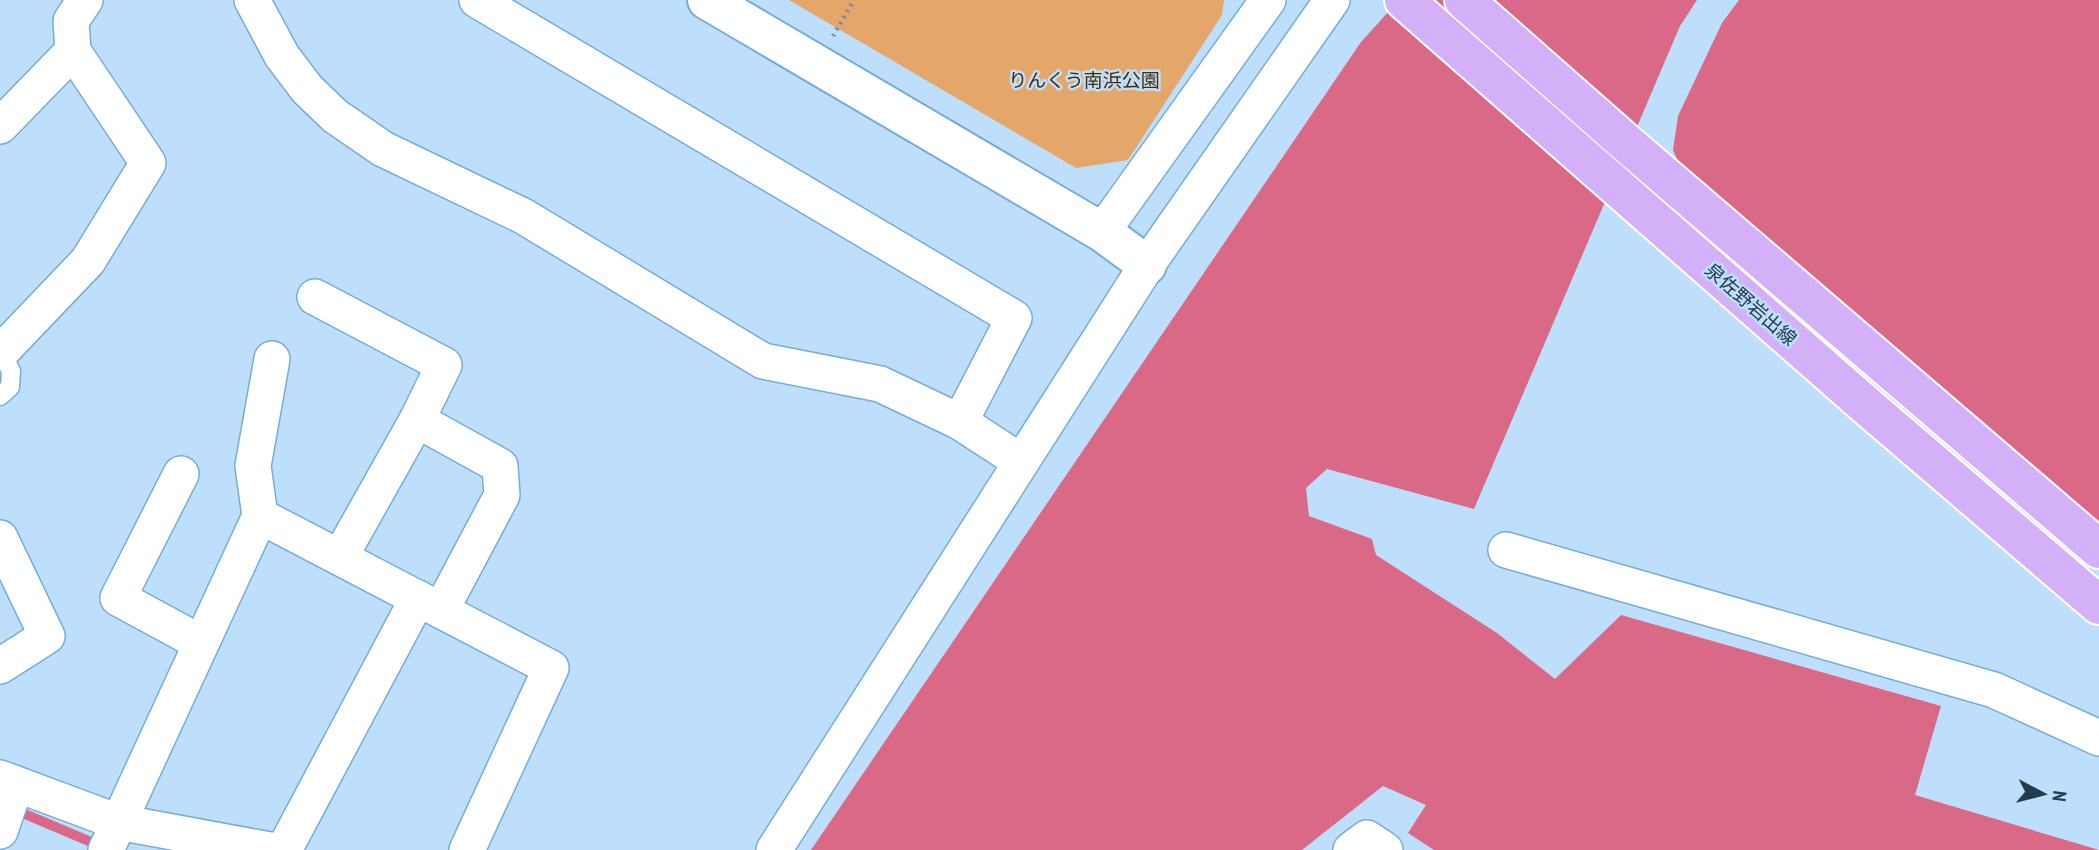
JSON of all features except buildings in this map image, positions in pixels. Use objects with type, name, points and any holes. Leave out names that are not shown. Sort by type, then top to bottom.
[{"type":"main road","name":"泉佐野岩出線","points":[[1404,0],[2099,606]]},
{"type":"main road","points":[[1464,0],[1625,142],[2099,549]]},
{"type":"street","points":[[1,351],[88,261],[148,163],[73,51],[71,21],[85,0]]},
{"type":"street","points":[[252,0],[282,56],[307,89],[335,116],[383,149],[523,216],[763,361],[880,384],[960,422],[1020,461]]},
{"type":"street","points":[[477,0],[1014,318],[960,422]]},
{"type":"street","points":[[707,0],[1102,232],[1147,265]]},
{"type":"street","points":[[1102,232],[1268,0]]},
{"type":"street","points":[[774,850],[1147,265],[1332,0]]},
{"type":"street","points":[[0,126],[73,51]]},
{"type":"street","points":[[315,297],[444,365],[417,420],[340,557]]},
{"type":"street","points":[[111,837],[260,516],[253,466],[272,359]]},
{"type":"street","points":[[284,850],[429,604],[502,495],[500,466],[417,420]]},
{"type":"street","points":[[181,474],[118,598],[201,643]]},
{"type":"street","points":[[260,516],[551,668],[467,850]]},
{"type":"street","points":[[0,538],[47,636],[0,666]]},
{"type":"street","points":[[1506,550],[1994,690],[2099,738]]},
{"type":"street","points":[[0,831],[8,781],[111,837],[270,850]]},
{"type":"street","points":[[1351,850],[1367,838],[1385,850]]},
{"type":"lane","points":[[0,396],[10,387],[11,371],[1,351]]},
{"type":"path","points":[[831,39],[854,0]]},
{"type":"green space","name":"りんくう南浜公園","points":[[789,0],[1224,0],[1222,15],[1128,160],[1076,168]]},
{"type":"shaded area","points":[[1399,0],[1697,0],[1680,26],[1474,509],[1327,469],[1306,488],[1309,516],[1372,539],[1376,555],[1497,633],[1555,679],[1621,615],[1941,706],[1915,795],[2099,850],[1434,850],[1408,833],[1426,805],[1383,786],[1302,850],[811,850],[1361,42]]},
{"type":"shaded area","points":[[1739,0],[2099,0],[2099,532],[1690,189],[1673,150],[1678,116],[1722,23]]},
{"type":"waterway","points":[[13,809],[103,847]]}]
